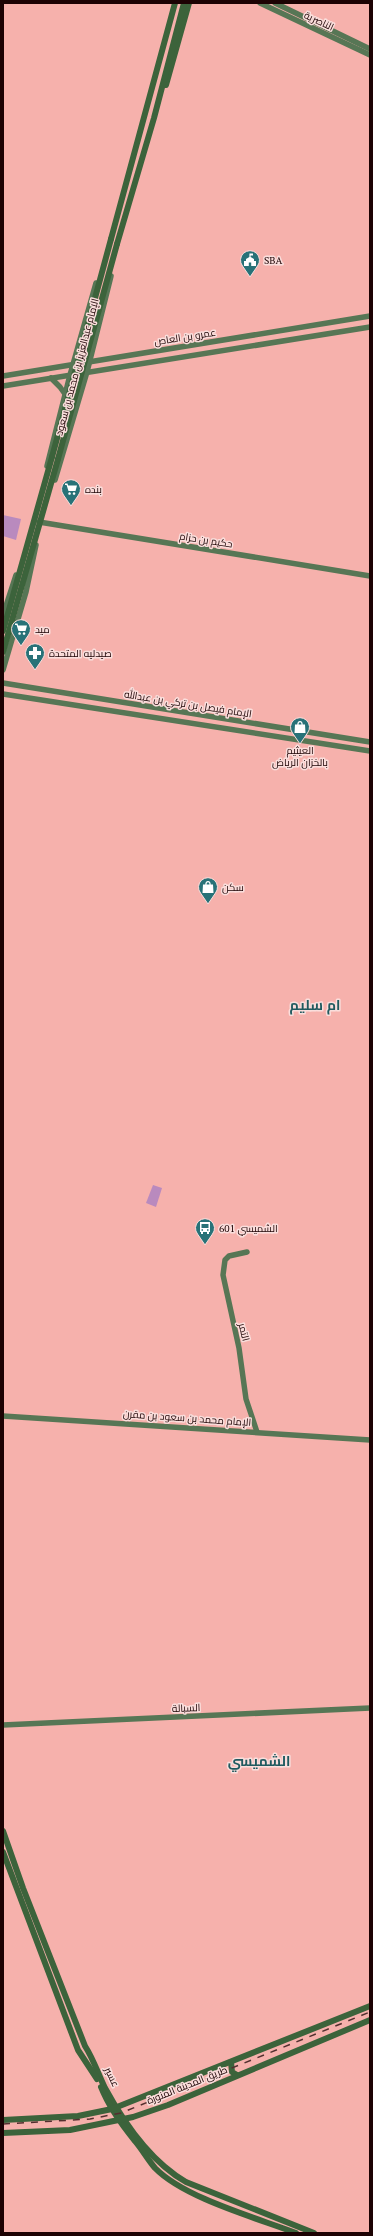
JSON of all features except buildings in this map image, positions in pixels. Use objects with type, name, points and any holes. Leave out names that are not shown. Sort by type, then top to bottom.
[{"type":"main road","name":"الإمام عبدالعزيز بن محمد بن سعود","points":[[49,493],[55,458],[111,239],[176,3]]},
{"type":"main road","name":"الإمام عبدالعزيز بن محمد بن سعود","points":[[45,479],[55,458],[154,118],[184,3]]},
{"type":"main road","points":[[154,118],[189,3]]},
{"type":"main road","name":"الناصرية","points":[[260,3],[370,55]]},
{"type":"main road","name":"الناصرية","points":[[275,3],[370,49]]},
{"type":"main road","name":"الإمام عبدالعزيز بن محمد بن سعود","points":[[3,615],[27,542],[45,479],[49,454],[64,394],[102,264],[111,239]]},
{"type":"main road","name":"الإمام عبدالعزيز بن محمد بن سعود","points":[[3,652],[39,525],[88,372],[106,303],[117,244]]},
{"type":"main road","name":"عمرو بن العاص","points":[[3,376],[370,316]]},
{"type":"main road","name":"عمرو بن العاص","points":[[3,386],[370,327]]},
{"type":"main road","points":[[133,355],[134,365]]},
{"type":"main road","points":[[50,378],[60,387],[64,394]]},
{"type":"main road","name":"الإمام عبدالعزيز بن محمد بن سعود","points":[[3,670],[26,592],[39,525]]},
{"type":"main road","name":"حكيم بن حزام","points":[[39,525],[370,576]]},
{"type":"main road","name":"الإمام عبدالعزيز بن محمد بن سعود","points":[[3,631],[27,542]]},
{"type":"main road","name":"الإمام فيصل بن تركي بن عبدالله","points":[[3,683],[370,742]]},
{"type":"main road","name":"الإمام فيصل بن تركي بن عبدالله","points":[[3,694],[370,751]]},
{"type":"main road","name":"التمر","points":[[247,1252],[229,1256],[225,1260],[223,1275],[239,1348],[246,1399],[257,1432]]},
{"type":"main road","name":"الإمام محمد بن سعود بن مقرن","points":[[3,1416],[370,1440]]},
{"type":"main road","name":"السبالة","points":[[3,1725],[370,1708]]},
{"type":"main road","name":"عسير","points":[[3,1831],[23,1888],[85,2046],[93,2059],[114,2108]]},
{"type":"main road","name":"عسير","points":[[3,1852],[78,2050],[94,2072],[114,2108],[155,2168],[170,2180],[201,2196],[296,2233]]},
{"type":"main road","name":"طريق المدينة المنورة","points":[[3,2120],[78,2116],[114,2108],[370,2006]]},
{"type":"main road","name":"طريق المدينة المنورة","points":[[3,2133],[70,2130],[122,2120],[168,2105],[370,2020]]},
{"type":"main road","points":[[231,2062],[232,2072],[237,2075]]},
{"type":"main road","name":"عسير","points":[[122,2120],[147,2149],[174,2175],[203,2190],[314,2233]]},
{"type":"shaded area","points":[[3,515],[21,519],[16,540],[3,536]]},
{"type":"shaded area","points":[[153,1185],[162,1188],[156,1207],[146,1203]]},
{"type":"railway","points":[[3,2124],[90,2119],[121,2113],[370,2012]]},
{"type":"place","name":"SBA","points":[[250,277]]},
{"type":"place","name":"بنده","points":[[71,506]]},
{"type":"place","name":"ميد","points":[[21,646]]},
{"type":"place","name":"صيدليه المتحدة","points":[[35,670]]},
{"type":"place","name":"العيثيم بالخزان الرياض","points":[[300,744]]},
{"type":"place","name":"سكن","points":[[208,904]]},
{"type":"place","name":"الشميسي 601","points":[[205,1245]]},
{"type":"district","name":"ام سليم","points":[[315,1004]]},
{"type":"district","name":"الشميسي","points":[[259,1760]]}]
